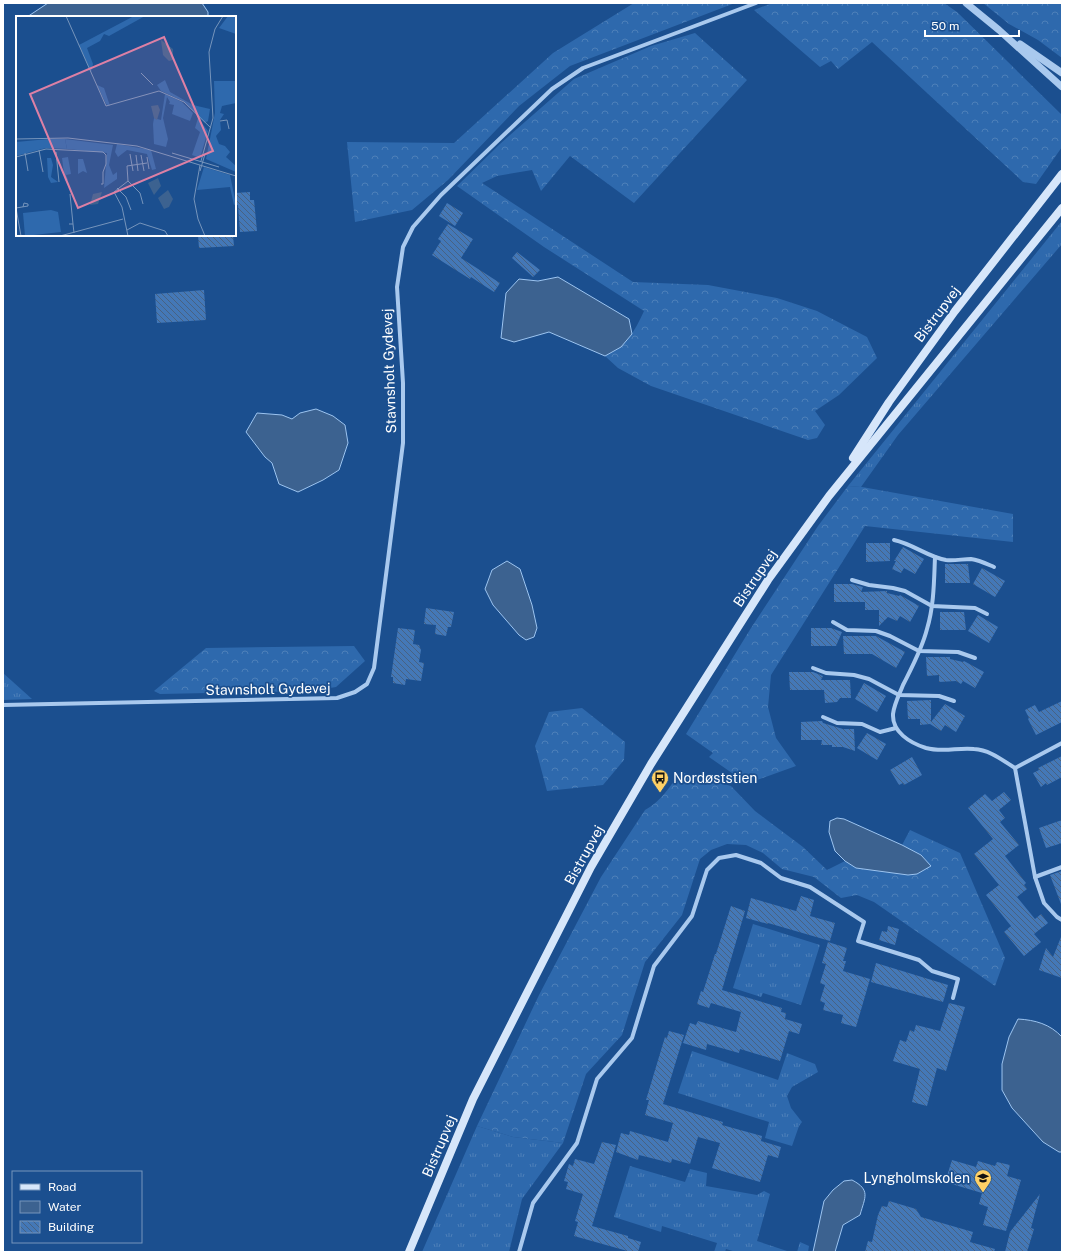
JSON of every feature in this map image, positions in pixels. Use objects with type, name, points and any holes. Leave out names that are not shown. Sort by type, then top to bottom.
[{"type":"main road","name":"Bistrupvej","points":[[829,496],[888,402],[955,311],[1062,174]]},
{"type":"main road","name":"Bistrupvej","points":[[409,1252],[473,1099],[590,867],[651,764],[768,580],[829,496],[1062,208]]},
{"type":"street","name":"Stavnsholt Gydevej","points":[[3,705],[337,698],[355,692],[368,684],[374,668],[403,444],[403,383],[397,287],[399,265],[403,247],[413,227],[441,195],[552,89],[583,68],[756,3]]},
{"type":"street","points":[[966,3],[999,30],[1062,87]]},
{"type":"street","points":[[999,30],[1062,73]]},
{"type":"street","points":[[894,540],[904,542],[935,557],[947,560],[972,559],[982,561],[994,567]]},
{"type":"street","points":[[935,557],[932,606],[927,629],[919,651],[898,696],[893,714],[896,728],[907,740],[926,748],[947,751],[975,749],[996,755],[1015,768],[1035,877],[1044,903],[1057,917],[1062,920]]},
{"type":"street","points":[[852,580],[869,585],[905,591],[932,606],[974,608],[987,614]]},
{"type":"street","points":[[833,622],[847,630],[876,631],[890,636],[919,651],[958,652],[974,658]]},
{"type":"street","points":[[813,668],[826,674],[854,675],[869,679],[898,696],[939,696],[954,701]]},
{"type":"street","points":[[823,717],[837,723],[862,724],[880,732],[896,728]]},
{"type":"street","points":[[1015,768],[1062,743]]},
{"type":"street","points":[[519,1252],[533,1203],[576,1143],[597,1078],[632,1038],[654,966],[692,916],[707,870],[719,858],[736,855],[760,863],[781,878],[810,887],[864,922],[858,941],[919,960],[932,971],[958,979],[953,998]]},
{"type":"street","points":[[1035,877],[1062,867]]},
{"type":"green space","points":[[634,3],[735,3],[570,66],[519,106],[448,180],[412,210],[355,222],[347,142],[454,143],[553,53]]},
{"type":"green space","points":[[772,3],[944,3],[957,12],[1062,115],[1062,147],[1036,184],[1023,182],[872,42],[838,69],[831,61],[820,67],[754,10]]},
{"type":"green space","points":[[983,3],[1062,3],[1062,58],[1038,40],[1009,24]]},
{"type":"green space","points":[[695,33],[747,80],[634,203],[570,156],[541,191],[532,170],[497,176],[482,183],[633,282],[708,285],[777,298],[817,311],[867,337],[877,358],[839,395],[815,411],[825,425],[817,438],[808,440],[651,386],[618,368],[605,356],[613,352],[629,337],[637,326],[644,311],[544,247],[457,186],[501,143],[574,79],[651,46]]},
{"type":"green space","points":[[1062,221],[1062,244],[898,435],[861,487],[848,486]]},
{"type":"green space","points":[[848,486],[862,487],[1013,514],[1013,542],[865,526],[771,675],[768,707],[776,738],[796,766],[757,780],[742,780],[709,757],[713,753],[686,734],[751,628],[818,526]]},
{"type":"green space","points":[[354,646],[365,661],[336,687],[312,691],[160,694],[154,691],[206,648]]},
{"type":"green space","points":[[3,673],[32,699],[3,700]]},
{"type":"green space","points":[[582,708],[625,742],[624,760],[603,785],[547,791],[535,746],[549,712]]},
{"type":"green space","points":[[680,772],[731,786],[755,811],[803,847],[827,870],[845,861],[865,869],[883,869],[921,855],[902,845],[910,830],[960,853],[1005,958],[995,986],[874,902],[857,895],[841,898],[814,877],[782,869],[763,853],[746,845],[727,844],[711,850],[700,859],[682,915],[645,962],[622,1035],[586,1074],[563,1143],[513,1137],[477,1126],[539,995],[601,877],[645,810],[660,798]]},
{"type":"green space","points":[[753,924],[820,945],[801,1005],[763,993],[761,997],[733,988]]},
{"type":"green space","points":[[692,1051],[778,1080],[787,1053],[815,1064],[818,1072],[792,1087],[787,1096],[791,1108],[802,1122],[799,1126],[792,1146],[765,1138],[769,1122],[678,1093]]},
{"type":"green space","points":[[477,1126],[513,1137],[563,1143],[522,1199],[509,1252],[422,1252]]},
{"type":"green space","points":[[630,1166],[685,1182],[690,1169],[707,1173],[706,1186],[757,1195],[764,1191],[770,1194],[757,1241],[790,1252],[736,1252],[726,1249],[725,1252],[714,1252],[717,1243],[662,1226],[661,1232],[614,1217]]},
{"type":"green space","points":[[800,1242],[809,1246],[808,1252],[797,1252]]},
{"type":"water","points":[[48,3],[202,3],[208,12],[208,16],[28,16]]},
{"type":"water","points":[[558,277],[629,319],[632,334],[621,347],[605,356],[549,332],[514,342],[501,338],[506,293],[519,279],[538,281]]},
{"type":"water","points":[[316,409],[333,416],[345,425],[348,443],[339,470],[323,480],[298,492],[279,484],[272,463],[265,457],[246,432],[257,413],[282,415],[292,419],[300,413]]},
{"type":"water","points":[[507,561],[520,569],[532,605],[537,628],[534,637],[526,640],[519,635],[493,605],[485,589],[492,570]]},
{"type":"water","points":[[837,818],[844,819],[902,845],[921,855],[931,866],[917,874],[908,875],[856,868],[845,861],[835,851],[829,832],[830,821]]},
{"type":"water","points":[[1018,1019],[1030,1020],[1047,1026],[1062,1037],[1062,1152],[1059,1152],[1043,1142],[1012,1108],[1002,1090],[1002,1064],[1009,1037]]},
{"type":"water","points":[[852,1180],[862,1187],[865,1194],[860,1215],[843,1225],[835,1252],[813,1252],[824,1201],[833,1190],[844,1181]]},
{"type":"building","points":[[250,192],[250,200],[254,200],[257,231],[240,232],[238,205],[236,205],[236,193]]},
{"type":"building","points":[[447,203],[463,213],[455,226],[439,216]]},
{"type":"building","points":[[448,224],[473,239],[461,258],[500,283],[494,292],[432,255],[441,241],[438,239]]},
{"type":"building","points":[[198,236],[233,236],[234,246],[199,248]]},
{"type":"building","points":[[517,252],[540,270],[533,277],[512,258]]},
{"type":"building","points":[[204,290],[206,320],[157,323],[155,294]]},
{"type":"building","points":[[866,543],[890,543],[890,561],[866,562]]},
{"type":"building","points":[[903,547],[924,559],[915,574],[904,568],[901,573],[892,569],[896,561],[894,561]]},
{"type":"building","points":[[945,564],[968,564],[970,583],[945,583]]},
{"type":"building","points":[[982,568],[1005,581],[995,597],[973,584]]},
{"type":"building","points":[[834,584],[852,584],[863,587],[861,592],[887,591],[887,593],[900,595],[919,606],[910,622],[900,616],[897,621],[888,617],[879,626],[879,610],[865,610],[865,602],[834,602]]},
{"type":"building","points":[[426,608],[454,612],[451,627],[448,627],[446,636],[435,634],[436,625],[424,624]]},
{"type":"building","points":[[940,612],[964,612],[966,630],[940,630]]},
{"type":"building","points":[[978,615],[998,627],[989,643],[968,631]]},
{"type":"building","points":[[398,628],[415,630],[413,644],[419,645],[421,650],[419,662],[424,663],[421,681],[406,679],[405,685],[393,683],[393,677],[391,677]]},
{"type":"building","points":[[811,628],[831,628],[842,632],[836,646],[811,646]]},
{"type":"building","points":[[843,636],[876,636],[905,652],[896,668],[872,654],[844,654]]},
{"type":"building","points":[[926,657],[950,657],[950,659],[964,661],[984,672],[975,688],[963,681],[961,684],[956,681],[939,682],[939,675],[927,676]]},
{"type":"building","points":[[789,672],[813,672],[823,676],[821,680],[850,680],[851,698],[840,698],[837,702],[825,703],[824,690],[790,690]]},
{"type":"building","points":[[864,683],[886,696],[877,712],[855,699]]},
{"type":"building","points":[[931,700],[931,722],[945,704],[965,716],[956,732],[945,725],[941,731],[930,724],[920,725],[920,719],[908,719],[907,701]]},
{"type":"building","points":[[1062,701],[1062,722],[1036,735],[1025,710],[1035,705],[1039,712]]},
{"type":"building","points":[[822,721],[823,723],[843,729],[854,729],[855,751],[843,747],[832,747],[832,745],[821,745],[822,740],[801,740],[801,722]]},
{"type":"building","points":[[867,733],[886,744],[877,760],[857,748]]},
{"type":"building","points":[[1062,756],[1062,777],[1047,785],[1046,783],[1041,787],[1033,773],[1039,770],[1038,768]]},
{"type":"building","points":[[912,757],[922,775],[904,785],[903,783],[899,785],[890,770]]},
{"type":"building","points":[[1004,792],[1011,800],[999,810],[1005,818],[1000,822],[1019,845],[1005,856],[1026,883],[1024,885],[1027,889],[1017,897],[1035,919],[1041,914],[1048,923],[1034,934],[1041,942],[1024,956],[1004,932],[1011,926],[986,895],[999,885],[974,854],[993,839],[968,808],[985,794],[992,801]]},
{"type":"building","points":[[1062,820],[1062,843],[1046,848],[1039,828]]},
{"type":"building","points":[[1062,871],[1062,903],[1061,904],[1050,875]]},
{"type":"building","points":[[801,896],[814,900],[810,916],[835,923],[830,941],[746,918],[751,898],[796,911]]},
{"type":"building","points":[[731,906],[745,911],[722,990],[782,1008],[781,1012],[786,1013],[785,1019],[802,1024],[799,1034],[789,1031],[780,1061],[740,1049],[739,1053],[707,1044],[706,1050],[683,1043],[690,1023],[696,1025],[698,1021],[736,1032],[741,1012],[711,1003],[709,1008],[697,1004],[701,991],[703,992]]},
{"type":"building","points":[[888,926],[899,929],[895,945],[879,940],[882,931],[887,932]]},
{"type":"building","points":[[1061,937],[1062,978],[1039,970],[1046,948],[1053,957]]},
{"type":"building","points":[[828,942],[847,948],[843,961],[846,961],[843,971],[870,979],[856,1027],[841,1023],[843,1015],[823,1010],[825,1003],[820,1001],[825,985],[820,983],[826,964],[822,963]]},
{"type":"building","points":[[876,963],[948,985],[943,1002],[871,982]]},
{"type":"building","points":[[949,1003],[965,1007],[946,1071],[937,1068],[927,1106],[912,1102],[920,1069],[893,1061],[900,1040],[906,1042],[910,1030],[914,1032],[916,1025],[940,1031]]},
{"type":"building","points":[[669,1031],[684,1035],[663,1104],[723,1122],[722,1125],[762,1136],[761,1141],[781,1147],[778,1158],[768,1155],[760,1182],[712,1168],[720,1143],[698,1137],[690,1164],[672,1159],[671,1163],[639,1155],[638,1160],[616,1152],[621,1133],[629,1135],[630,1131],[668,1142],[673,1123],[645,1115],[649,1100],[646,1100],[665,1037],[667,1038]]},
{"type":"building","points":[[602,1142],[616,1145],[592,1226],[628,1236],[628,1238],[641,1242],[638,1252],[631,1252],[574,1236],[578,1222],[575,1221],[583,1194],[566,1189],[568,1182],[564,1181],[569,1164],[573,1166],[575,1159],[594,1164]]},
{"type":"building","points":[[952,1160],[976,1167],[978,1161],[995,1166],[997,1162],[1010,1165],[1007,1176],[1021,1180],[1006,1231],[983,1225],[988,1207],[979,1204],[982,1193],[945,1182]]},
{"type":"building","points":[[1040,1194],[1031,1228],[1034,1229],[1027,1252],[1005,1252],[1010,1232]]},
{"type":"building","points":[[889,1201],[916,1209],[921,1217],[973,1232],[970,1242],[995,1249],[994,1252],[865,1252],[868,1241],[872,1242],[878,1215],[882,1206],[887,1207]]},
{"type":"place","name":"Nordøststien","points":[[660,793]]},
{"type":"place","name":"Lyngholmskolen","points":[[983,1193]]}]
